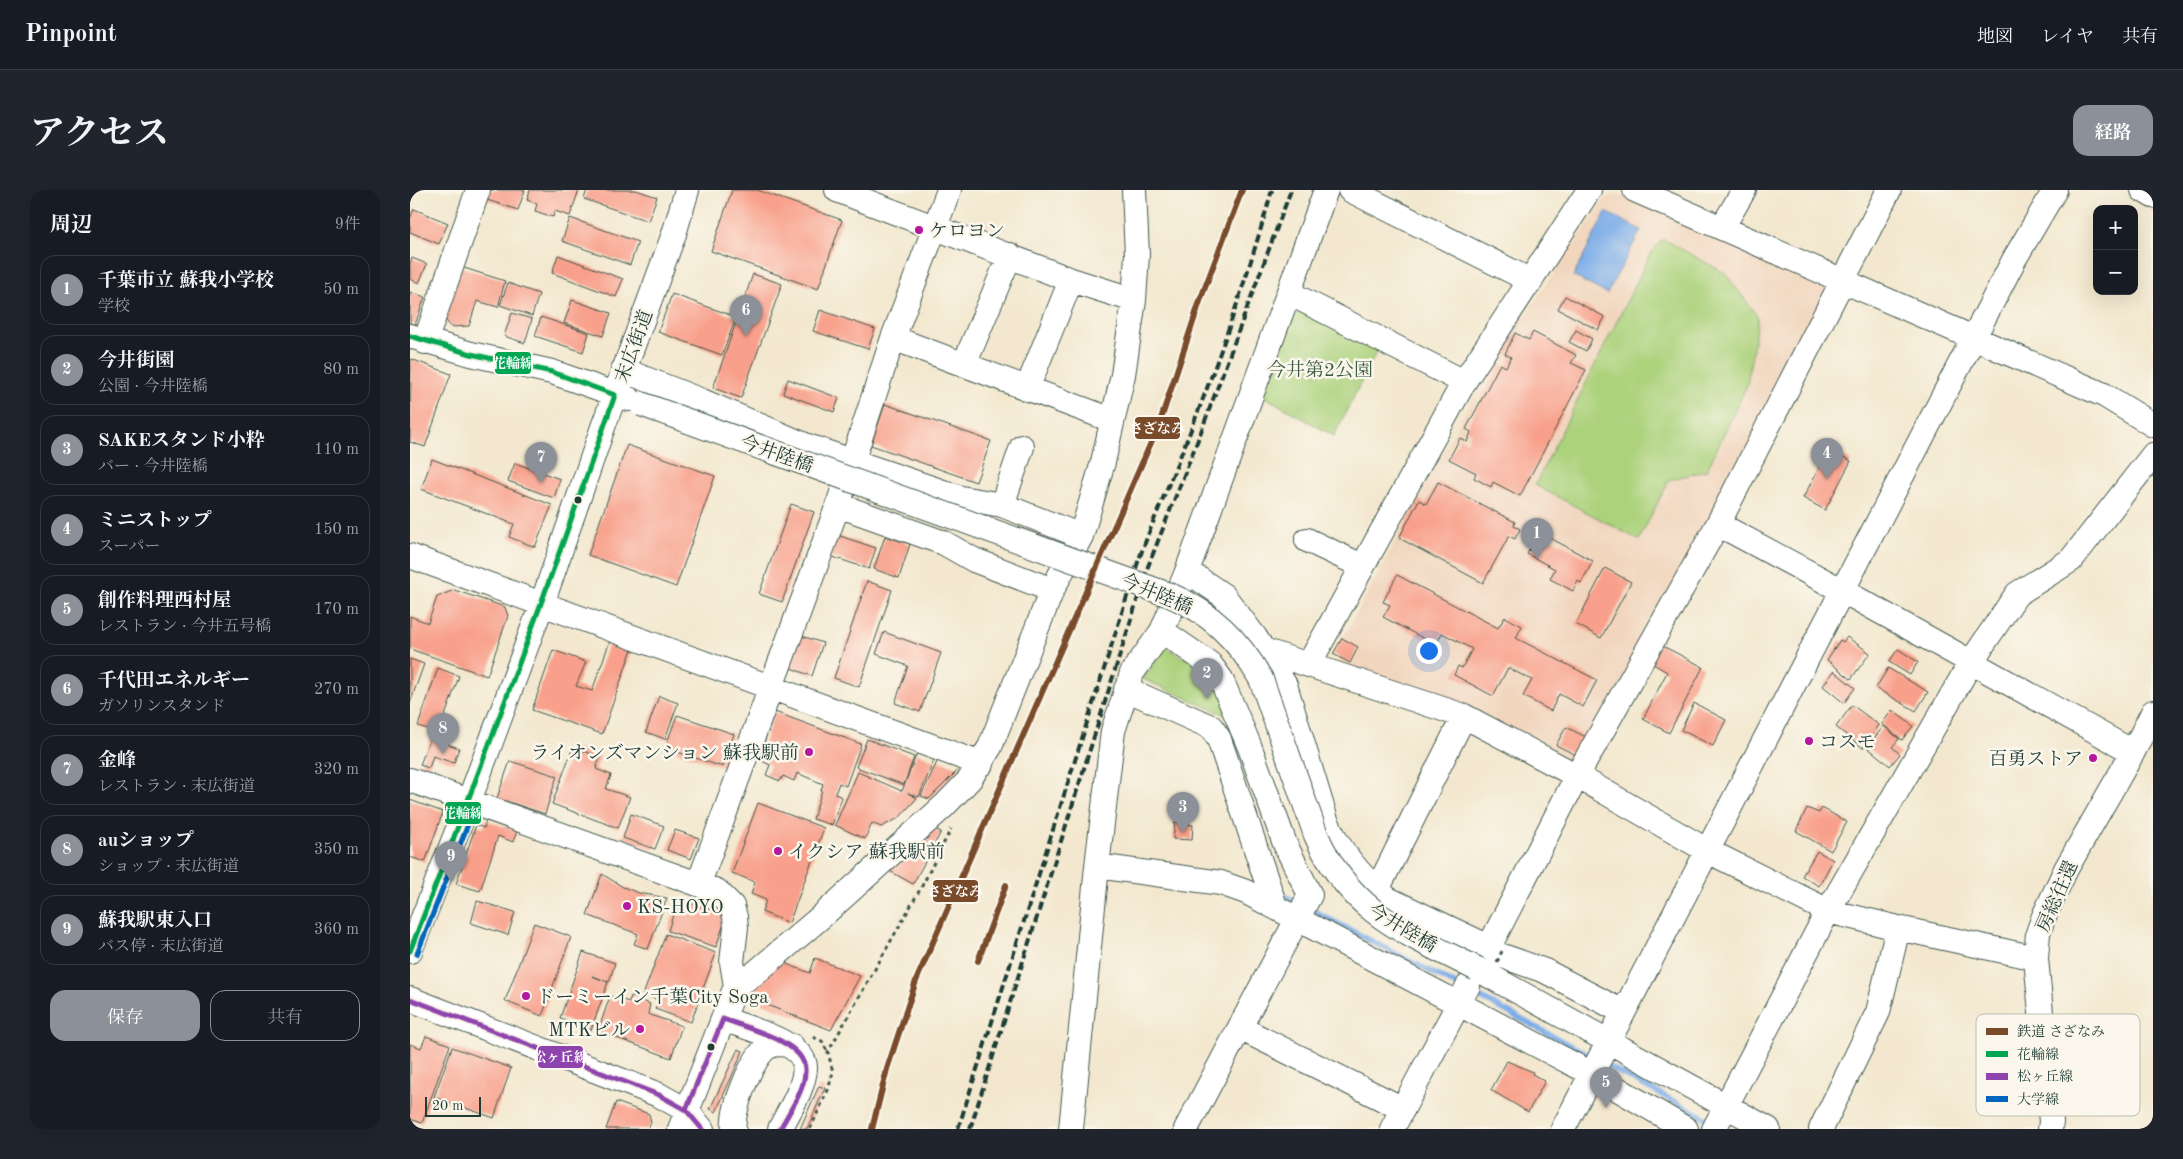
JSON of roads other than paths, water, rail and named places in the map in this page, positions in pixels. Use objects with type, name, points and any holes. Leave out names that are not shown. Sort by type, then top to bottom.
[{"type":"street","points":[[417,339],[478,190]]},
{"type":"street","name":"末広街道","points":[[410,951],[469,801],[542,604],[623,370],[674,234],[687,190]]},
{"type":"street","points":[[837,190],[1071,280],[1134,300]]},
{"type":"street","points":[[699,883],[773,686],[838,505],[893,338],[949,190]]},
{"type":"street","points":[[736,986],[754,974],[822,916],[945,805],[970,779],[990,747],[1052,590],[1080,536],[1103,462],[1123,375],[1134,300],[1138,255],[1134,190]]},
{"type":"street","points":[[1071,1129],[1097,866],[1113,731],[1132,673],[1162,631],[1186,574],[1326,190]]},
{"type":"street","points":[[1350,190],[1531,281]]},
{"type":"street","points":[[1310,664],[1464,382],[1589,190]]},
{"type":"street","points":[[1636,190],[1842,281],[1976,337],[2104,395],[2153,425]]},
{"type":"street","points":[[1722,228],[1744,190]]},
{"type":"street","points":[[1489,947],[1577,776],[1718,524],[1889,190]]},
{"type":"street","points":[[1563,1129],[1976,337],[2015,258],[2055,190]]},
{"type":"street","points":[[2143,190],[2153,196]]},
{"type":"street","points":[[964,365],[1010,256]]},
{"type":"street","points":[[1027,388],[1071,280]]},
{"type":"street","points":[[1289,293],[1464,382]]},
{"type":"street","points":[[893,338],[1112,420]]},
{"type":"street","name":"今井陸橋","points":[[417,339],[552,372],[1172,596],[1205,613],[1231,636],[1252,663],[1261,679],[1323,852],[1345,885],[1372,911],[1466,989]]},
{"type":"street","points":[[623,370],[851,462],[1080,536]]},
{"type":"street","points":[[994,507],[1022,447]]},
{"type":"street","points":[[1714,1129],[1828,910],[1971,662],[2017,594],[2071,560],[2153,455]]},
{"type":"street","points":[[838,505],[944,543],[1052,590]]},
{"type":"street","points":[[1718,524],[2133,752]]},
{"type":"street","points":[[1306,540],[1362,566]]},
{"type":"street","points":[[410,556],[773,686],[981,764]]},
{"type":"street","points":[[1186,574],[1212,587],[1224,605],[1263,650],[1285,685],[1331,832],[1351,861],[1377,890],[1402,906],[1489,947],[1496,954],[1545,970],[1623,1012]]},
{"type":"street","points":[[1162,631],[1199,650],[1221,679],[1249,745],[1285,844],[1310,895],[1186,1129]]},
{"type":"street","points":[[1263,650],[1464,716],[1577,776],[1708,851],[1828,910],[1898,928],[2036,958]]},
{"type":"street","points":[[1126,689],[1211,727],[1219,739],[1275,906]]},
{"type":"street","name":"房総往還","points":[[2041,1014],[2036,958],[2038,933],[2044,916],[2066,868],[2133,752],[2153,712]]},
{"type":"street","points":[[1377,890],[1464,716]]},
{"type":"street","points":[[1223,753],[1249,745]]},
{"type":"street","points":[[410,780],[699,883],[725,897],[734,911],[736,927],[732,962],[736,986],[683,1119]]},
{"type":"street","points":[[1252,834],[1285,844]]},
{"type":"street","points":[[1097,866],[1221,883],[1246,892],[1298,920],[1466,989],[1608,1042],[1768,1129]]},
{"type":"street","points":[[1821,1129],[1878,1012],[1898,928]]},
{"type":"street","points":[[1466,989],[1592,1074],[1686,1129]]},
{"type":"street","points":[[1240,1028],[1398,1119],[1466,989]]},
{"type":"street","points":[[410,999],[659,1095],[683,1119],[702,1129]]},
{"type":"street","points":[[722,1019],[793,1047],[804,1060],[805,1068],[801,1085],[780,1129]]},
{"type":"street","points":[[734,1129],[736,1104],[762,1053],[769,1046],[776,1044],[793,1047]]},
{"type":"street","name":"房総往還","points":[[2050,1116],[2050,1129]]},
{"type":"water","points":[[1606,212],[1641,230],[1607,294],[1573,276]]},
{"type":"waterway","points":[[1280,889],[1285,896],[1300,904]]},
{"type":"waterway","points":[[1308,908],[1462,988]]},
{"type":"waterway","points":[[1470,992],[1594,1058]]},
{"type":"waterway","points":[[1602,1063],[1713,1122]]},
{"type":"railway","points":[[958,1129],[1137,565],[1219,355],[1242,289],[1272,190]]},
{"type":"railway","points":[[970,1129],[1147,569],[1199,437],[1291,190]]},
{"type":"rail line","name":"さざなみ","points":[[872,1129],[887,1069],[916,981],[1160,422],[1201,298],[1242,190]]},
{"type":"rail line","name":"さざなみ","points":[[978,961],[1006,885]]},
{"type":"place","name":"ケロヨン","points":[[919,230]]},
{"type":"place","name":"千代田エネルギー","points":[[746,336]]},
{"type":"place","name":"ミニストップ","points":[[1827,479]]},
{"type":"place","name":"金峰","points":[[541,483]]},
{"type":"place","name":"千葉市立 蘇我小学校","points":[[1537,559]]},
{"type":"place","name":"今井街園","points":[[1207,699]]},
{"type":"place","name":"コスモ","points":[[1809,741]]},
{"type":"place","name":"ライオンズマンション 蘇我駅前","points":[[809,752]]},
{"type":"place","name":"auショップ","points":[[443,754]]},
{"type":"place","name":"百勇ストア","points":[[2093,758]]},
{"type":"place","name":"SAKEスタンド小粋","points":[[1183,833]]},
{"type":"place","name":"イクシア 蘇我駅前","points":[[778,851]]},
{"type":"place","name":"蘇我駅東入口","points":[[451,882]]},
{"type":"place","name":"KS-HOYO","points":[[627,906]]},
{"type":"place","name":"ドーミーイン千葉City Soga","points":[[526,996]]},
{"type":"place","name":"MTKビル","points":[[640,1029]]},
{"type":"place","name":"創作料理西村屋","points":[[1606,1108]]},
{"type":"park label","name":"今井第2公園","points":[[1320,369]]}]
